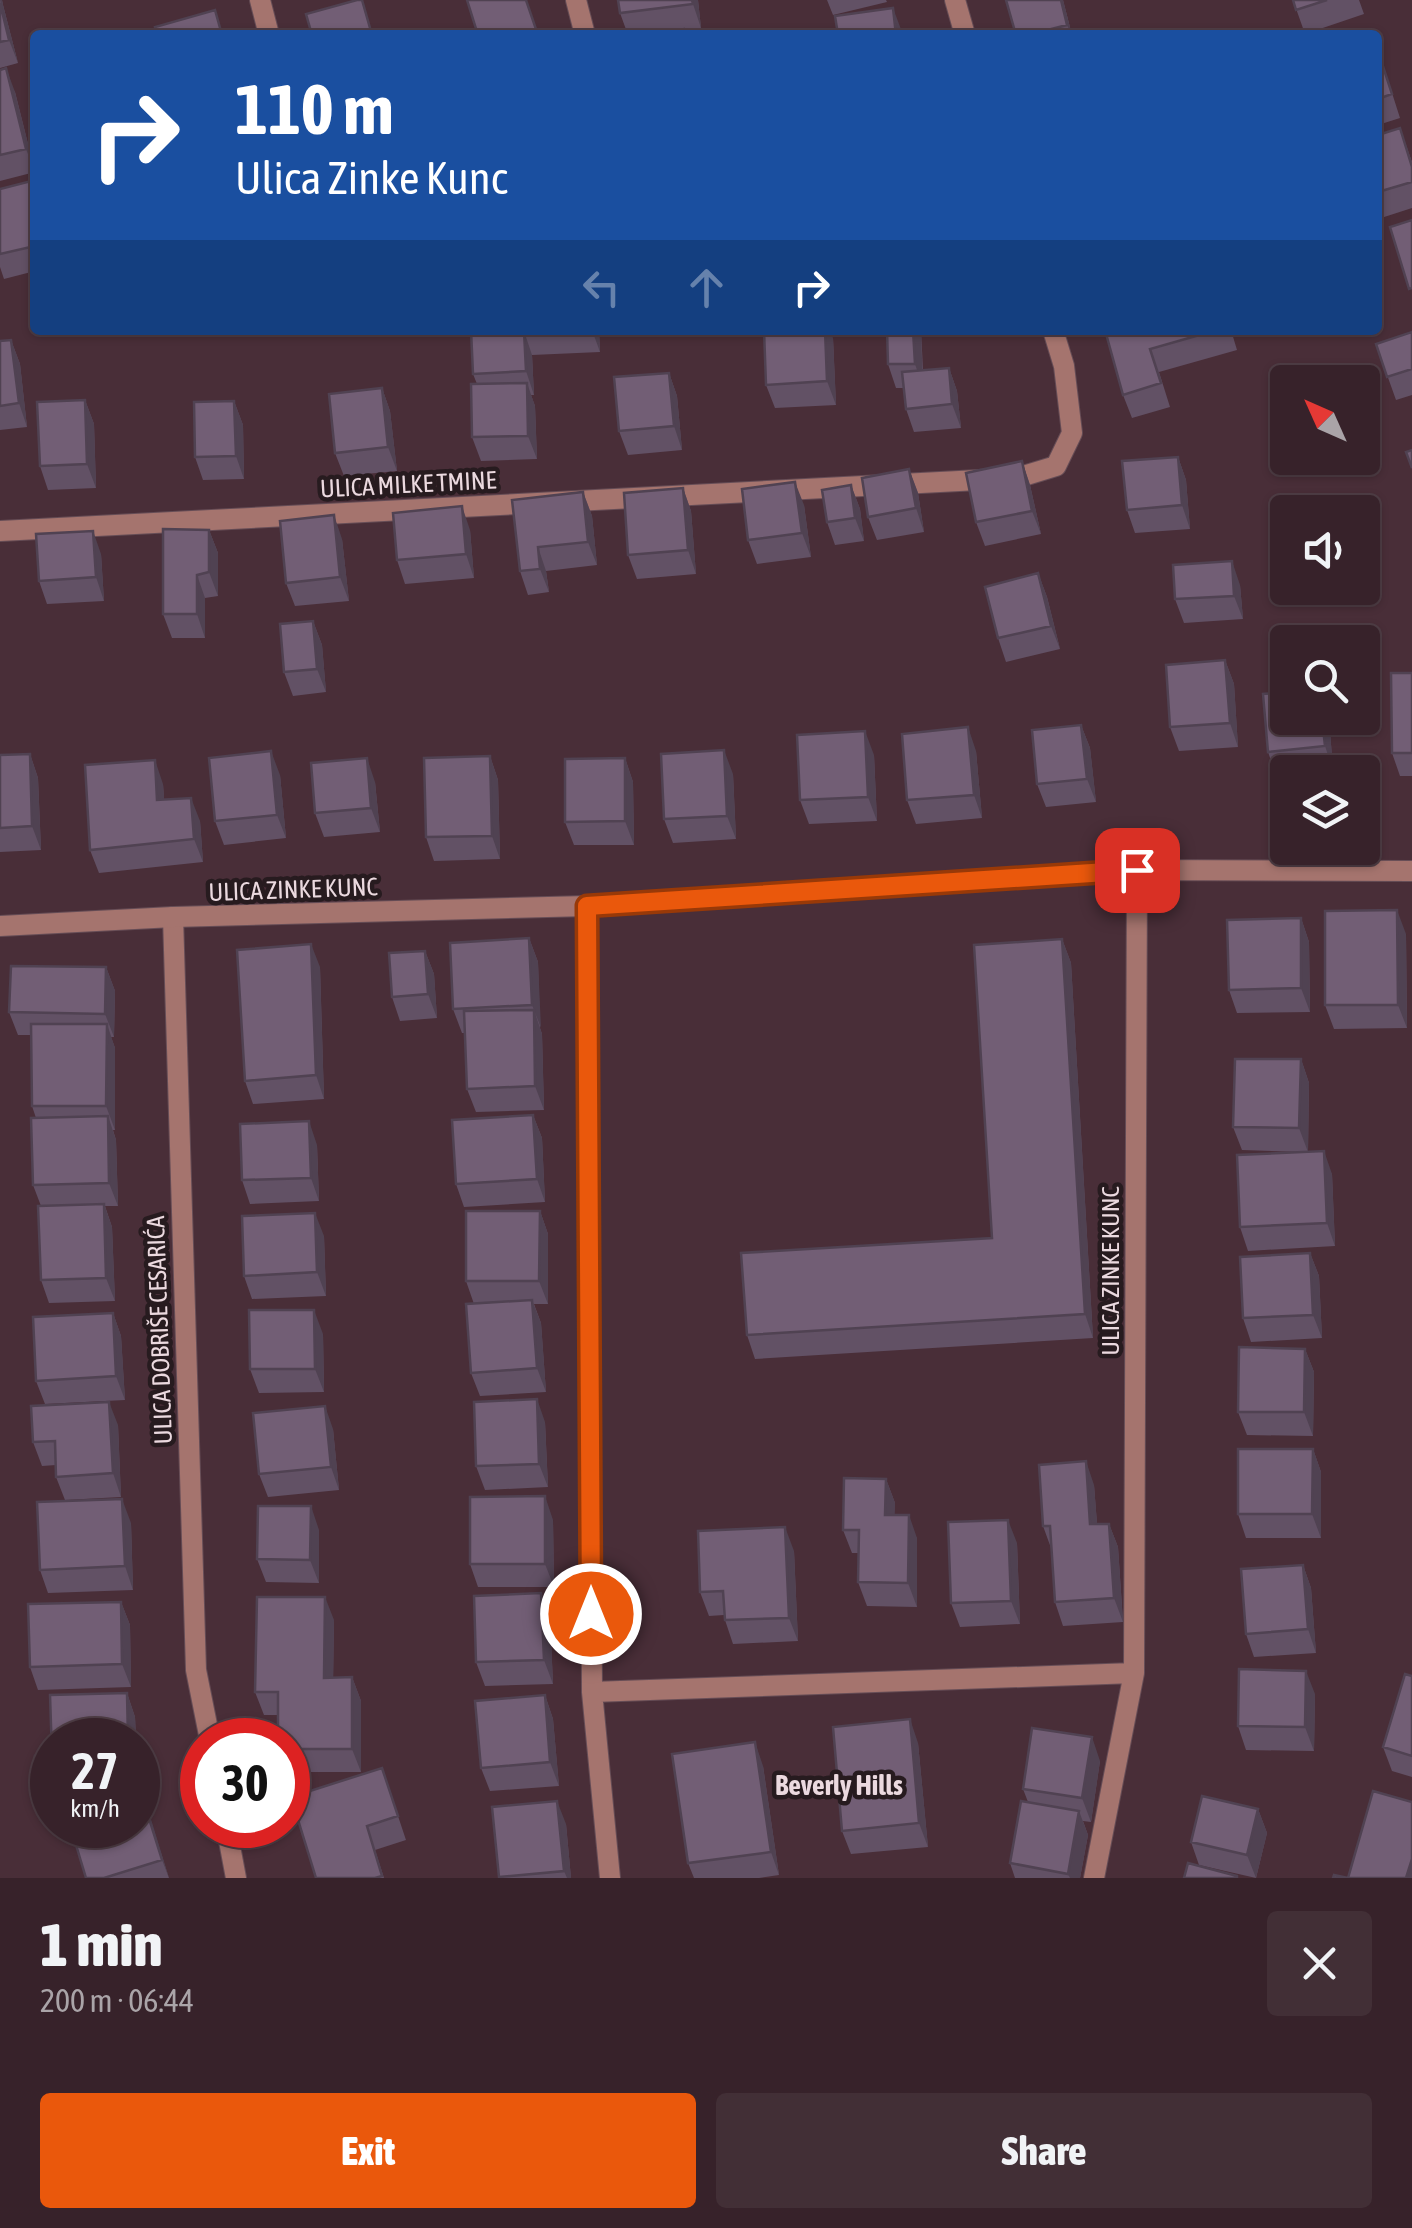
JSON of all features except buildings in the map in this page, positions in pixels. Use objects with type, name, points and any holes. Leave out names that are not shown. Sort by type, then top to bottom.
[{"type":"street","points":[[260,0],[267,30]]},
{"type":"street","points":[[576,0],[584,30]]},
{"type":"street","points":[[955,0],[964,30]]},
{"type":"street","name":"ULICA MILKE TMINE","points":[[0,531],[1017,478],[1056,466],[1072,433],[1064,366],[1055,335]]},
{"type":"street","name":"ULICA ZINKE KUNC","points":[[1094,1878],[1134,1673],[1137,870]]},
{"type":"street","name":"ULICA ZINKE KUNC","points":[[0,926],[173,917],[587,906],[1137,870],[1412,870]]},
{"type":"street","points":[[587,906],[592,1692],[610,1878]]},
{"type":"street","name":"ULICA DOBRIŠE CESARIĆA","points":[[173,917],[196,1670],[206,1718]]},
{"type":"street","points":[[592,1692],[1134,1673]]},
{"type":"street","points":[[230,1848],[236,1878]]},
{"type":"district","name":"Beverly Hills","points":[[839,1785]]},
{"type":"route","points":[[591,1614],[587,906],[1137,870]]}]
